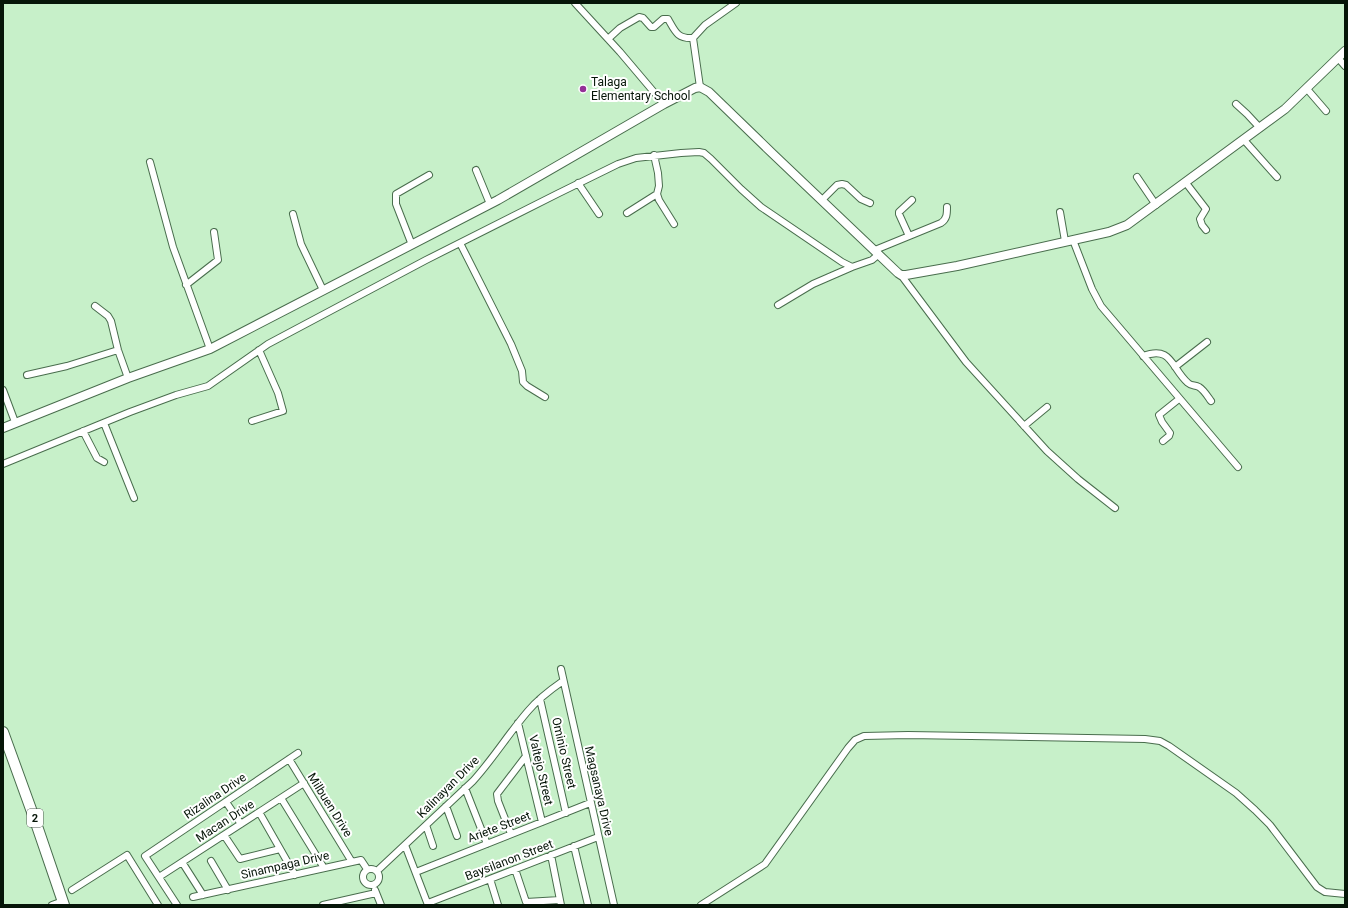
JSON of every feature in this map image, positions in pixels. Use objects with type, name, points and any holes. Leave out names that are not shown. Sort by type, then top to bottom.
[{"type":"highway","name":"2","points":[[3,732],[64,903]]},
{"type":"street","points":[[575,3],[664,104]]},
{"type":"street","points":[[608,39],[620,28],[639,17],[643,18],[651,27],[654,27],[663,19],[668,19],[675,32],[680,36],[685,39],[693,38],[700,30],[733,4]]},
{"type":"street","points":[[693,38],[700,88]]},
{"type":"street","points":[[901,275],[957,266],[1121,228],[1156,205],[1285,109],[1345,51]]},
{"type":"street","points":[[1338,58],[1345,66]]},
{"type":"street","points":[[3,428],[128,378],[210,349],[530,183],[689,90],[700,88],[709,92],[901,275],[966,362],[1024,426],[1047,451],[1078,479],[1115,508]]},
{"type":"street","points":[[1307,89],[1326,111]]},
{"type":"street","points":[[1236,104],[1260,128]]},
{"type":"street","points":[[1244,140],[1277,177]]},
{"type":"street","points":[[3,464],[159,401],[208,386],[259,350],[420,263],[578,183],[618,164],[636,158],[681,152],[699,152],[704,154],[761,207],[824,250],[852,267]]},
{"type":"street","points":[[654,155],[659,186],[657,194],[662,206],[674,224]]},
{"type":"street","points":[[150,162],[173,247],[210,349]]},
{"type":"street","points":[[476,170],[490,204]]},
{"type":"street","points":[[412,244],[396,204],[395,196],[429,175]]},
{"type":"street","points":[[1137,177],[1156,205]]},
{"type":"street","points":[[578,183],[599,214]]},
{"type":"street","points":[[1186,183],[1206,209],[1200,219],[1206,230]]},
{"type":"street","points":[[822,200],[837,185],[842,184],[846,185],[864,201],[870,203]]},
{"type":"street","points":[[627,213],[657,194]]},
{"type":"street","points":[[909,236],[898,214],[912,200]]},
{"type":"street","points":[[778,306],[813,284],[872,260],[877,252],[945,220],[947,207]]},
{"type":"street","points":[[1060,212],[1069,241],[1100,304],[1238,467]]},
{"type":"street","points":[[293,214],[301,244],[323,290]]},
{"type":"street","points":[[186,285],[218,260],[214,232]]},
{"type":"street","points":[[460,243],[511,344],[522,371],[523,382],[546,397]]},
{"type":"street","points":[[95,306],[108,316],[111,321],[118,350],[128,378]]},
{"type":"street","points":[[1175,367],[1207,342]]},
{"type":"street","points":[[27,374],[66,366],[118,350]]},
{"type":"street","points":[[252,421],[283,411],[278,393],[259,350]]},
{"type":"street","points":[[1143,356],[1155,352],[1162,353],[1168,357],[1187,382],[1201,388],[1211,401]]},
{"type":"street","points":[[3,390],[15,422]]},
{"type":"street","points":[[1163,441],[1170,436],[1170,433],[1159,415],[1179,399]]},
{"type":"street","points":[[1024,426],[1047,407]]},
{"type":"street","points":[[104,423],[134,498]]},
{"type":"street","points":[[83,431],[97,458],[104,462]]},
{"type":"street","name":"Magsanaya Drive","points":[[561,669],[614,905]]},
{"type":"street","name":"Kalinayan Drive","points":[[377,871],[485,768],[528,710],[563,681]]},
{"type":"street","name":"Ominio Street","points":[[540,699],[566,813]]},
{"type":"street","name":"Valtejo Street","points":[[518,723],[542,822]]},
{"type":"street","points":[[701,905],[765,864],[855,740],[864,736],[908,735],[1145,739],[1160,741],[1174,749],[1236,793],[1255,810],[1270,825],[1317,887],[1325,892],[1345,894]]},
{"type":"street","name":"Rizalina Drive","points":[[159,877],[145,856],[298,754]]},
{"type":"street","points":[[511,834],[498,801],[497,794],[526,756]]},
{"type":"street","name":"Milbuen Drive","points":[[289,759],[352,862]]},
{"type":"street","name":"Macan Drive","points":[[159,877],[304,783]]},
{"type":"street","points":[[464,788],[487,844]]},
{"type":"street","points":[[282,798],[324,868]]},
{"type":"street","points":[[226,802],[241,824]]},
{"type":"street","name":"Ariete Street","points":[[416,872],[590,803]]},
{"type":"street","points":[[446,806],[457,836]]},
{"type":"street","points":[[259,812],[295,874]]},
{"type":"street","points":[[426,825],[433,846]]},
{"type":"street","points":[[224,835],[240,859],[280,849]]},
{"type":"street","name":"Baysilanon Street","points":[[428,904],[598,837]]},
{"type":"street","points":[[405,844],[428,904]]},
{"type":"street","points":[[574,846],[588,905]]},
{"type":"street","points":[[72,890],[127,855],[158,905]]},
{"type":"street","points":[[516,869],[526,902],[560,902],[551,855]]},
{"type":"street","points":[[352,862],[361,860],[367,869]]},
{"type":"street","points":[[211,861],[228,890]]},
{"type":"street","points":[[182,862],[203,895]]},
{"type":"street","name":"Sinampaga Drive","points":[[193,897],[352,862]]},
{"type":"street","points":[[371,868],[377,871],[379,879],[374,884],[368,885],[363,879],[363,873],[367,869],[371,868]]},
{"type":"street","points":[[159,877],[177,905]]},
{"type":"street","points":[[490,879],[496,904]]},
{"type":"street","points":[[374,884],[381,905]]},
{"type":"street","points":[[323,905],[352,902],[376,893]]},
{"type":"street","points":[[52,905],[64,903]]},
{"type":"place","name":"Talaga Elementary School","points":[[583,89]]}]
